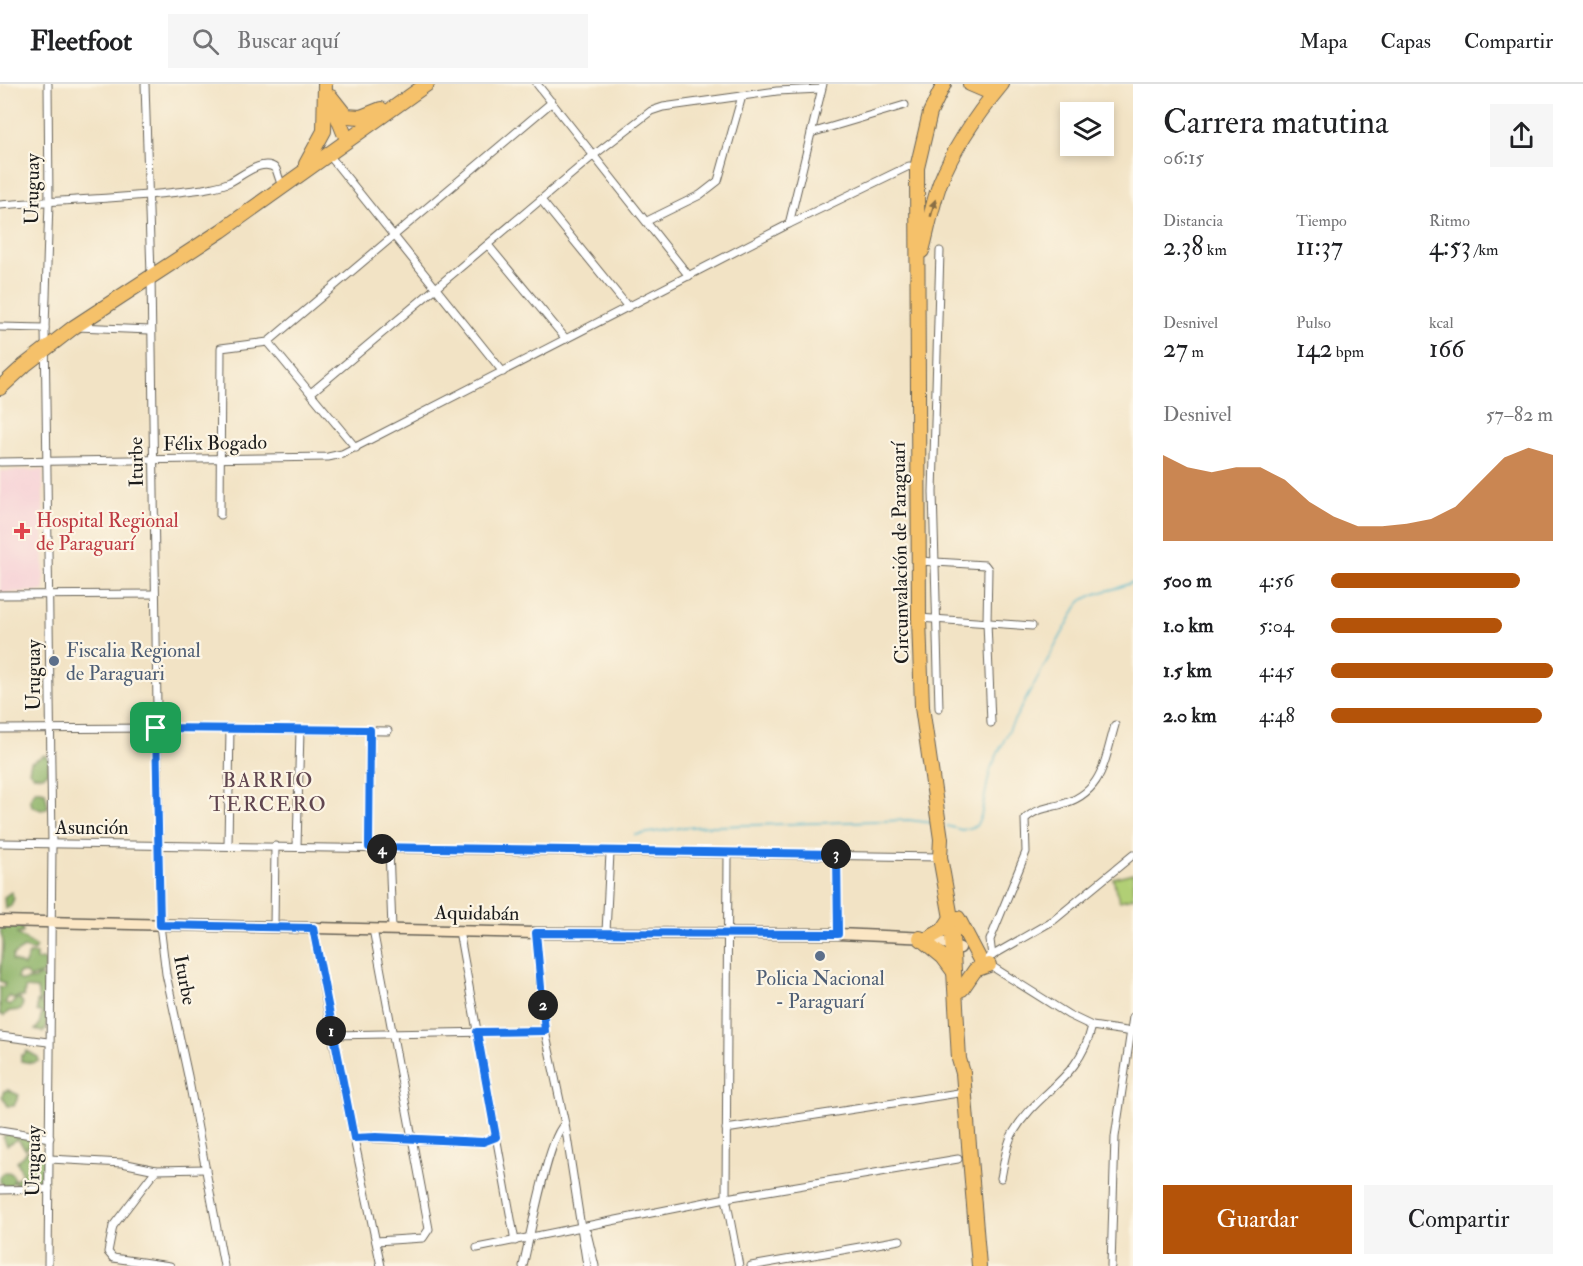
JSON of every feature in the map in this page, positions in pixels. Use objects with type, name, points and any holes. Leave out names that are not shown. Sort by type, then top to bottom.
[{"type":"highway","points":[[211,236],[218,227],[414,84]]},
{"type":"highway","points":[[0,388],[74,327],[325,158],[427,84]]},
{"type":"highway","name":"Circunvalación de Paraguarí","points":[[944,84],[936,98],[923,136],[917,168],[919,618],[922,687],[936,808],[941,839],[948,858],[962,989],[966,1060],[963,1073]]},
{"type":"highway","points":[[970,84],[984,90],[1000,84]]},
{"type":"highway","name":"Circunvalación de Paraguarí","points":[[918,265],[940,183],[968,129],[1000,84]]},
{"type":"highway","points":[[328,88],[346,116],[360,117],[381,109]]},
{"type":"highway","points":[[328,88],[344,133]]},
{"type":"highway","points":[[306,164],[324,131],[328,88]]},
{"type":"highway","points":[[325,158],[344,133],[367,128]]},
{"type":"highway","name":"Circunvalación de Paraguarí","points":[[941,839],[940,857],[955,918]]},
{"type":"highway","points":[[954,972],[925,938],[943,930],[955,918],[986,960],[975,970],[962,989]]},
{"type":"highway","name":"Circunvalación de Paraguarí","points":[[956,946],[954,972],[959,1059],[965,1092],[979,1266]]},
{"type":"street","name":"Uruguay","points":[[48,84],[49,202],[45,328],[52,843],[48,1041],[50,1138],[48,1266]]},
{"type":"street","name":"Iturbe","points":[[145,84],[151,275],[160,925],[166,974],[224,1266]]},
{"type":"street","points":[[537,84],[689,276]]},
{"type":"street","points":[[312,392],[594,155],[651,111],[663,107],[777,91],[822,87],[789,224]]},
{"type":"street","points":[[646,221],[705,192],[718,181],[742,96]]},
{"type":"street","points":[[220,515],[221,348],[268,342],[392,234],[552,102]]},
{"type":"street","points":[[811,133],[905,105]]},
{"type":"street","points":[[325,158],[392,234],[503,372]]},
{"type":"street","points":[[0,205],[147,196],[211,188],[228,183],[248,170],[268,165],[276,169],[280,181]]},
{"type":"street","name":"Félix Bogado","points":[[0,462],[328,457],[356,448],[789,224],[909,166],[917,168]]},
{"type":"street","points":[[541,200],[628,307]]},
{"type":"street","points":[[488,244],[566,339]]},
{"type":"street","points":[[939,708],[934,562],[936,342],[940,251]]},
{"type":"street","points":[[0,327],[45,328]]},
{"type":"street","points":[[74,327],[150,330]]},
{"type":"street","points":[[268,342],[312,392],[356,448]]},
{"type":"street","points":[[919,561],[985,565],[988,569],[987,622],[991,723]]},
{"type":"street","points":[[0,595],[155,594]]},
{"type":"street","points":[[919,618],[1032,626]]},
{"type":"street","points":[[922,687],[938,686]]},
{"type":"street","points":[[986,960],[990,940],[1026,852],[1025,819],[1036,811],[1084,795],[1092,788],[1101,775],[1115,725]]},
{"type":"street","points":[[0,729],[230,728],[388,731]]},
{"type":"street","points":[[228,845],[230,728]]},
{"type":"street","points":[[297,847],[300,730]]},
{"type":"street","points":[[369,847],[370,730]]},
{"type":"street","name":"Asunción","points":[[0,843],[940,857]]},
{"type":"street","points":[[274,927],[275,846]]},
{"type":"street","points":[[389,849],[392,929]]},
{"type":"street","points":[[606,932],[610,853]]},
{"type":"street","points":[[728,854],[726,1198],[739,1266]]},
{"type":"street","points":[[837,854],[838,934]]},
{"type":"street","points":[[986,960],[1054,920],[1133,855]]},
{"type":"street","name":"Aquidabán","points":[[0,921],[536,933],[838,934],[925,938],[956,946]]},
{"type":"street","points":[[313,928],[332,1035],[381,1266]]},
{"type":"street","points":[[373,930],[428,1233],[423,1239],[376,1241]]},
{"type":"street","points":[[459,931],[515,1241]]},
{"type":"street","points":[[536,933],[545,1031],[566,1124],[584,1229],[595,1266]]},
{"type":"street","points":[[956,946],[986,960],[1069,1015],[1092,1026],[1131,1032]]},
{"type":"street","points":[[1111,1266],[1115,1137],[1133,1017]]},
{"type":"street","points":[[1001,1178],[1015,1130],[1077,1064],[1088,1042],[1092,1026]]},
{"type":"street","points":[[332,1035],[545,1031]]},
{"type":"street","points":[[0,1036],[48,1041]]},
{"type":"street","points":[[726,1129],[965,1092]]},
{"type":"street","points":[[523,1266],[549,1154],[560,1128],[566,1124]]},
{"type":"street","points":[[0,1130],[50,1138]]},
{"type":"street","points":[[354,1138],[483,1142],[496,1137]]},
{"type":"street","points":[[50,1159],[122,1163],[156,1170],[206,1169]]},
{"type":"street","points":[[477,1248],[584,1229],[726,1198],[958,1159]]},
{"type":"street","points":[[156,1170],[113,1226],[108,1252],[112,1258],[170,1266]]},
{"type":"street","points":[[0,1190],[49,1189]]},
{"type":"street","points":[[584,1229],[581,1234],[587,1266]]},
{"type":"street","points":[[751,1266],[900,1240]]},
{"type":"shaded area","name":"Hospital Regional de Paraguarí","points":[[43,470],[44,591],[0,593],[0,471]]},
{"type":"green space","points":[[45,755],[49,760],[47,773],[43,776],[33,775],[29,771],[31,762]]},
{"type":"green space","points":[[36,790],[45,792],[48,806],[46,809],[41,810],[32,806],[30,799]]},
{"type":"green space","points":[[1133,873],[1133,898],[1119,901],[1113,878]]},
{"type":"green space","points":[[11,892],[14,898],[11,906],[5,909],[4,897]]},
{"type":"green space","points":[[7,925],[22,927],[23,933],[17,934],[36,947],[34,951],[24,948],[13,955],[12,960],[24,966],[29,954],[36,954],[36,960],[43,959],[46,962],[44,973],[30,978],[25,973],[19,973],[17,978],[21,981],[35,979],[39,975],[46,980],[46,1000],[39,1002],[37,989],[25,988],[24,997],[14,999],[9,996],[5,1003],[10,1006],[16,999],[20,999],[23,1003],[21,1010],[9,1011],[4,1016],[0,1014],[0,987],[4,987],[5,983],[0,981],[3,943],[1,929]]},
{"type":"green space","points":[[37,1002],[41,1003],[47,1011],[46,1029],[43,1032],[35,1030],[42,1013],[37,1011]]},
{"type":"green space","points":[[27,1051],[38,1057],[39,1061],[32,1063],[21,1061],[21,1055]]},
{"type":"green space","points":[[8,1090],[19,1095],[14,1106],[8,1106],[2,1096],[4,1091]]},
{"type":"green space","points":[[7,1134],[42,1140],[40,1143],[31,1141],[26,1150],[16,1137],[15,1141],[7,1145],[3,1137]]},
{"type":"green space","points":[[28,1151],[44,1152],[44,1177],[41,1182],[33,1178],[15,1185],[15,1181],[22,1173],[17,1161]]},
{"type":"green space","points":[[7,1172],[12,1174],[14,1179],[12,1184],[7,1186],[2,1184],[0,1179],[2,1174]]},
{"type":"waterway","points":[[947,826],[962,830],[976,826],[981,816],[990,770],[1011,726],[1079,603],[1092,596],[1133,582]]},
{"type":"waterway","points":[[635,835],[686,827],[909,820],[933,823]]},
{"type":"place","name":"Hospital Regional de Paraguarí","points":[[22,531]]},
{"type":"place","name":"Fiscalia Regional de Paraguari","points":[[54,661]]},
{"type":"place","name":"Policia Nacional - Paraguarí","points":[[820,956]]},
{"type":"district","name":"BARRIO TERCERO","points":[[268,792]]},
{"type":"route","points":[[156,728],[370,730],[369,847],[610,853],[837,854],[838,934],[536,933],[545,1031],[477,1032],[496,1137],[483,1142],[354,1138],[332,1035],[313,928],[160,925],[156,728]]}]
